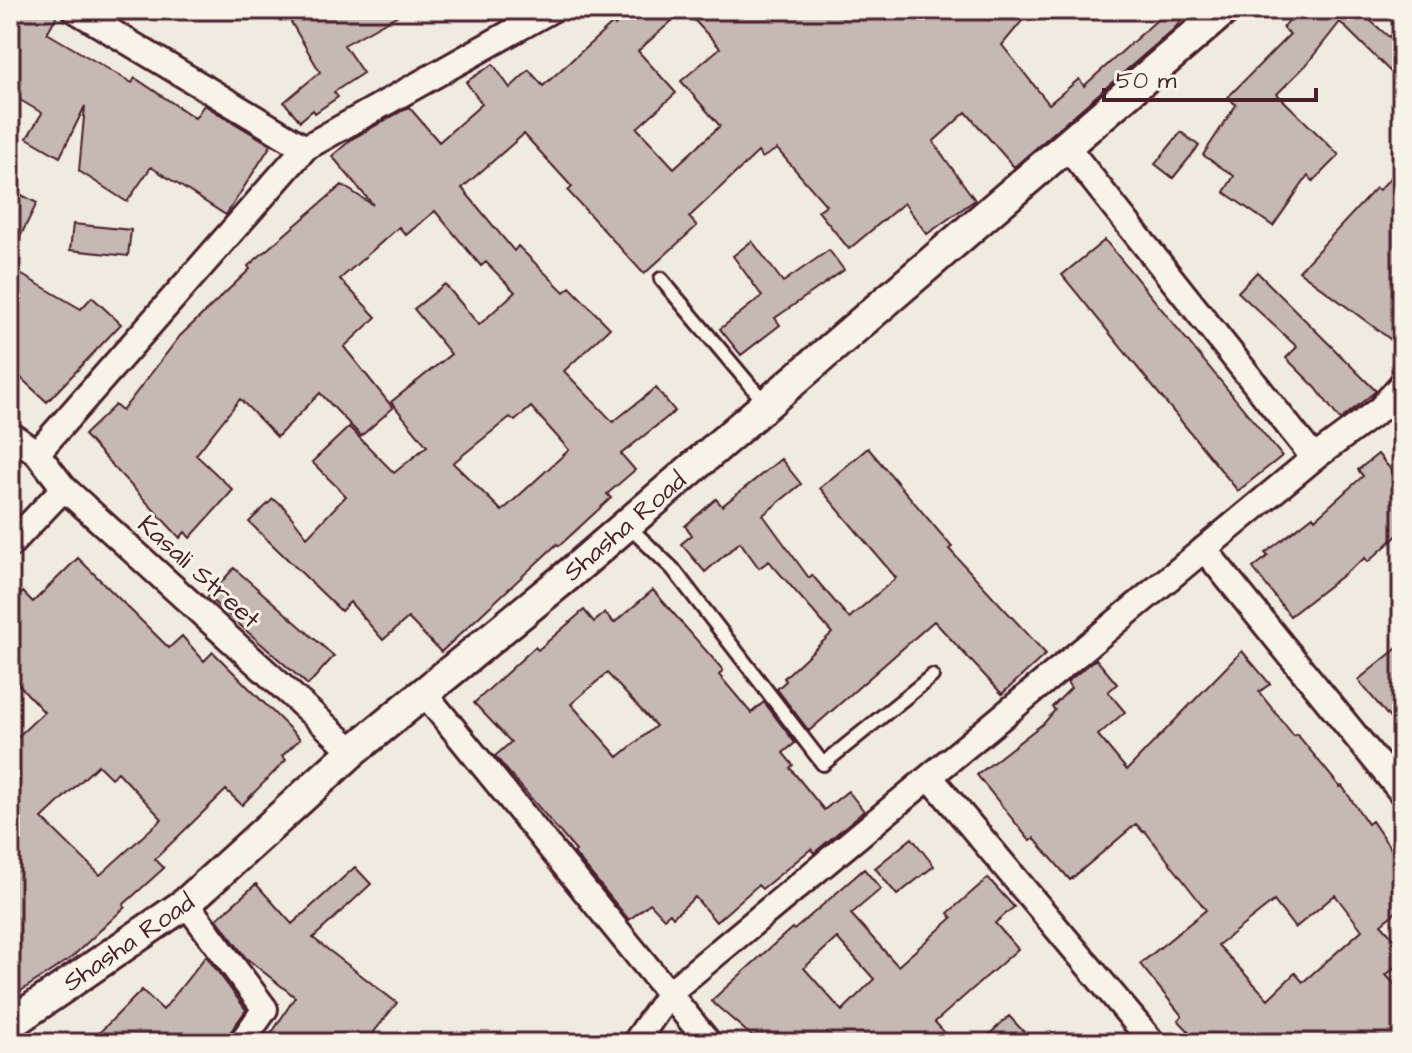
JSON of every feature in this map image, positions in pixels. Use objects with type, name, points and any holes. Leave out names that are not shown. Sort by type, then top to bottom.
[{"type":"street","points":[[75,10],[305,148]]},
{"type":"street","points":[[37,453],[305,148],[551,10]]},
{"type":"street","name":"Shasha Road","points":[[10,1024],[186,903],[353,751],[627,525],[1224,10]]},
{"type":"street","points":[[1067,147],[1314,458]]},
{"type":"street","points":[[635,1043],[670,992],[1314,458],[1380,409],[1402,384]]},
{"type":"street","name":"Kasali Street","points":[[10,434],[37,453],[64,488],[353,751]]},
{"type":"street","points":[[10,545],[64,488]]},
{"type":"street","points":[[1204,549],[1402,793]]},
{"type":"street","points":[[425,694],[709,1043]]},
{"type":"street","points":[[930,777],[1153,1043]]},
{"type":"street","points":[[186,903],[265,1009],[241,1043]]},
{"type":"lane","points":[[661,279],[766,404]]},
{"type":"lane","points":[[627,525],[673,569],[823,764],[932,676]]},
{"type":"building","points":[[21,10],[60,10],[47,33],[132,83],[135,78],[195,118],[204,105],[271,145],[226,215],[151,167],[127,202],[79,171],[85,106],[60,157],[27,138],[42,113],[10,94],[10,30]]},
{"type":"building","points":[[284,10],[407,10],[344,45],[363,73],[334,92],[338,97],[300,121],[284,102],[320,72]]},
{"type":"building","points":[[632,10],[684,10],[638,51],[676,93],[637,128],[674,168],[720,126],[681,81],[720,48],[685,10],[1031,10],[1002,45],[1049,104],[1079,79],[1084,86],[1168,10],[1191,10],[1174,29],[1014,167],[966,112],[933,142],[975,200],[927,234],[904,203],[849,249],[818,211],[826,205],[777,149],[762,158],[758,152],[689,217],[697,226],[644,274],[568,191],[572,187],[524,134],[462,188],[514,251],[518,246],[564,292],[570,287],[610,328],[564,371],[613,422],[656,388],[675,411],[621,454],[635,470],[607,494],[611,498],[441,652],[408,618],[383,640],[350,602],[341,611],[249,522],[273,499],[283,506],[307,537],[346,496],[312,462],[349,427],[394,473],[427,446],[391,402],[451,354],[414,309],[445,284],[479,325],[515,292],[486,262],[481,266],[435,211],[406,235],[399,227],[340,279],[376,317],[344,347],[393,408],[361,436],[320,393],[277,437],[240,399],[196,455],[233,490],[190,538],[185,532],[180,538],[84,435],[115,405],[122,411],[180,336],[250,269],[248,266],[342,185],[373,205],[332,156],[352,139],[409,107],[439,142],[482,104],[466,82],[493,64],[510,88],[529,70],[543,86],[613,23],[615,26]],"holes":[[[531,407],[569,450],[502,511],[453,463],[510,417],[515,421]]]},
{"type":"building","points":[[1297,10],[1358,10],[1389,37],[1402,24],[1402,83],[1340,22],[1306,65],[1277,94],[1339,155],[1313,181],[1308,176],[1273,226],[1224,192],[1234,176],[1203,155],[1236,105],[1228,97],[1290,34],[1283,28]]},
{"type":"building","points":[[1181,132],[1199,146],[1173,178],[1155,164]]},
{"type":"building","points":[[1402,166],[1402,348],[1299,271],[1376,188],[1379,190]]},
{"type":"building","points":[[10,189],[37,203],[10,257]]},
{"type":"building","points":[[73,224],[131,230],[128,256],[70,250]]},
{"type":"building","points":[[1105,240],[1282,456],[1238,491],[1062,275]]},
{"type":"building","points":[[752,241],[783,282],[829,250],[844,270],[775,318],[780,325],[741,355],[720,329],[762,296],[733,256]]},
{"type":"building","points":[[10,268],[81,309],[92,297],[121,324],[47,402],[10,368]]},
{"type":"building","points":[[1257,272],[1376,391],[1340,420],[1316,388],[1286,358],[1297,347],[1238,292]]},
{"type":"building","points":[[868,448],[952,547],[949,549],[1046,654],[1002,694],[934,621],[809,731],[777,689],[786,681],[784,678],[832,633],[769,561],[759,568],[740,542],[705,572],[681,544],[692,535],[685,526],[716,499],[722,506],[781,459],[801,484],[763,515],[809,578],[812,575],[849,618],[896,578],[820,488]]},
{"type":"building","points":[[1378,454],[1402,483],[1402,531],[1368,562],[1365,558],[1290,616],[1253,568],[1268,556],[1265,553],[1313,516],[1315,519],[1363,476],[1358,470]]},
{"type":"building","points":[[78,558],[169,648],[182,636],[204,661],[213,652],[300,739],[282,756],[286,760],[242,805],[226,790],[155,859],[164,868],[123,905],[125,907],[71,958],[10,998],[10,744],[44,712],[10,675],[10,604],[23,592],[33,602]],"holes":[[[98,765],[111,778],[118,772],[162,819],[100,875],[42,818]]]},
{"type":"building","points":[[234,568],[334,656],[308,685],[208,597]]},
{"type":"building","points":[[653,590],[723,670],[719,675],[751,713],[764,702],[795,743],[783,753],[793,765],[790,768],[824,810],[848,791],[864,811],[814,853],[811,849],[762,889],[758,885],[716,922],[695,897],[673,917],[670,913],[664,918],[650,903],[629,920],[574,853],[576,851],[495,756],[511,742],[474,703],[535,647],[538,650],[584,610],[594,622],[605,613],[614,623]],"holes":[[[607,673],[656,726],[618,757],[571,704]]]},
{"type":"building","points":[[1402,644],[1402,733],[1358,680]]},
{"type":"building","points":[[1242,651],[1270,684],[1259,692],[1294,736],[1297,734],[1342,786],[1368,824],[1372,821],[1393,852],[1402,844],[1402,907],[1381,924],[1402,947],[1402,961],[1386,975],[1402,992],[1402,1032],[1390,1043],[1200,1043],[1178,1020],[1182,1016],[1140,964],[1206,910],[1145,831],[1136,824],[1070,880],[1034,838],[1030,841],[977,775],[1045,722],[1055,710],[1052,707],[1071,688],[1067,682],[1096,659],[1117,684],[1108,692],[1125,712],[1098,735],[1127,770]],"holes":[[[1335,895],[1362,930],[1303,982],[1295,973],[1268,999],[1218,945],[1274,901],[1295,928]]]},
{"type":"building","points":[[912,838],[934,866],[897,895],[875,868]]},
{"type":"building","points":[[355,867],[371,884],[313,938],[397,1003],[365,1043],[259,1043],[263,1038],[266,1042],[295,997],[246,958],[217,919],[256,884],[292,924]]},
{"type":"building","points":[[864,869],[881,889],[851,914],[898,966],[952,918],[948,913],[988,878],[1014,907],[995,923],[1018,949],[935,1022],[954,1043],[760,1043],[711,1001],[792,928],[794,930]],"holes":[[[837,938],[874,979],[842,1011],[804,968]]]},
{"type":"building","points":[[206,956],[246,1010],[226,1043],[89,1043],[142,990],[163,1010]]},
{"type":"building","points":[[1009,1016],[1034,1043],[980,1043]]}]
